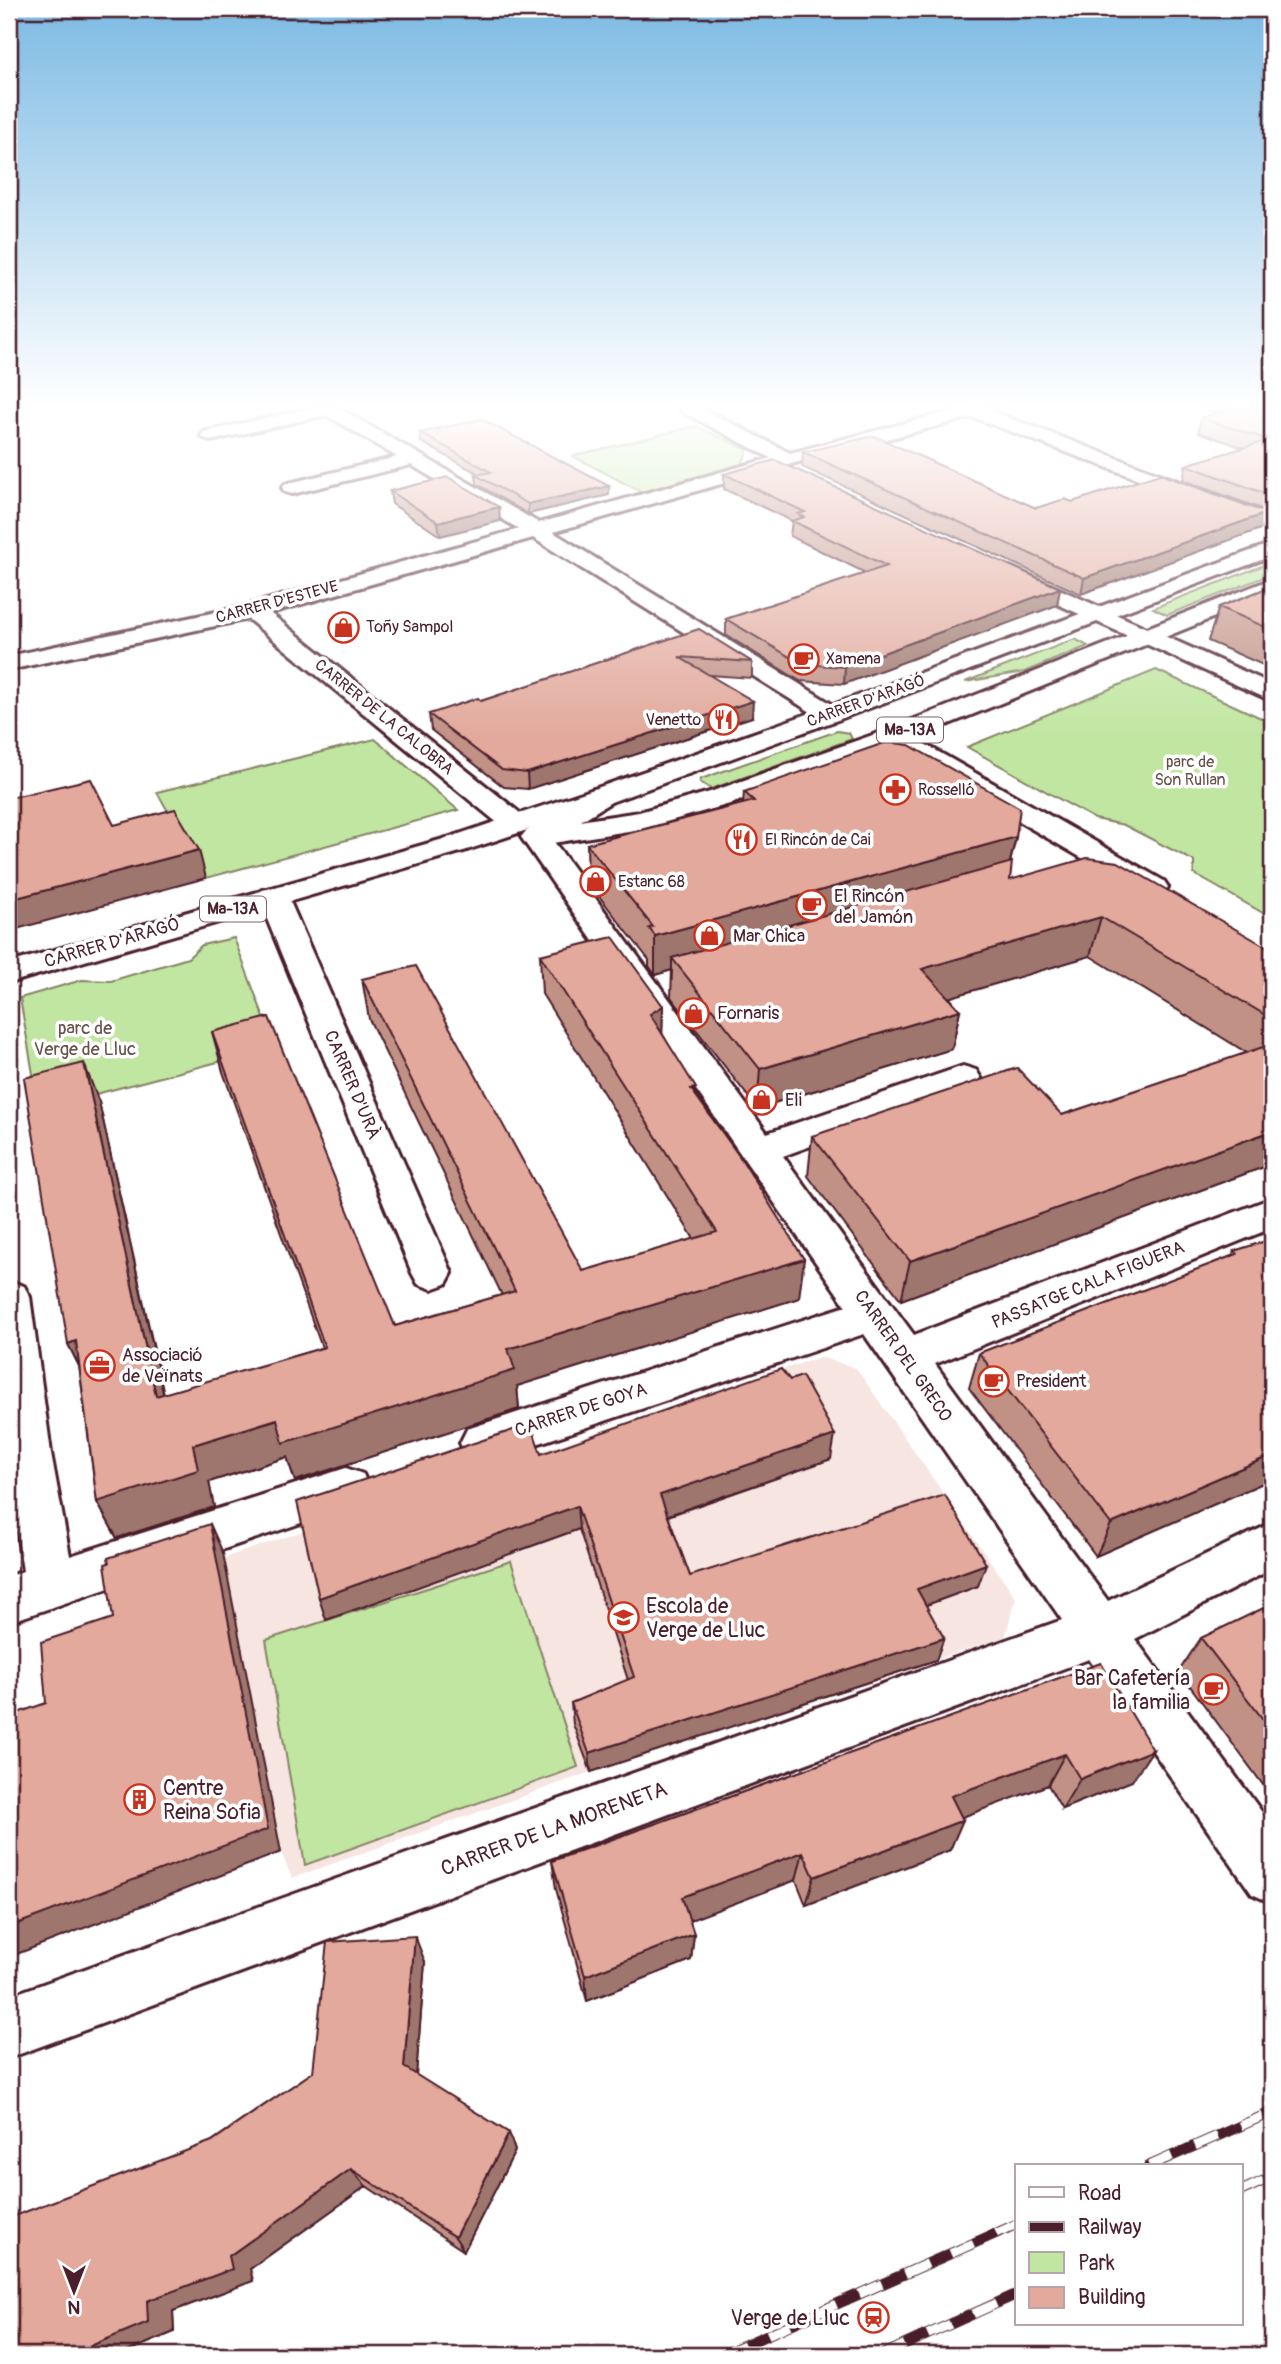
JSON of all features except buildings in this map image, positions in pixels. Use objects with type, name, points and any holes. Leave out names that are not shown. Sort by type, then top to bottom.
[{"type":"street","points":[[514,517],[831,714],[906,732],[1104,859],[1176,901]]},
{"type":"street","name":"CARRER D'ESTEVE","points":[[9,663],[253,611],[590,517]]},
{"type":"street","name":"CARRER D'ARAGÓ","points":[[525,830],[601,796],[831,714],[1272,549]]},
{"type":"street","points":[[986,562],[1272,693]]},
{"type":"street","name":"CARRER D'ARAGÓ","points":[[9,973],[457,844],[525,830],[641,820],[720,799],[906,732],[1272,586]]},
{"type":"street","name":"CARRER DE LA CALOBRA","points":[[253,611],[525,830]]},
{"type":"street","name":"CARRER DEL GRECO","points":[[525,830],[657,988],[757,1151],[1272,1874]]},
{"type":"street","points":[[1065,870],[1104,859]]},
{"type":"street","name":"CARRER D'URÀ","points":[[273,897],[432,1273]]},
{"type":"street","points":[[757,1151],[963,1078]]},
{"type":"street","name":"PASSATGE CALA FIGUERA","points":[[903,1358],[1272,1212]]},
{"type":"street","points":[[9,1297],[28,1452],[30,1592],[382,1476]]},
{"type":"street","name":"CARRER DE GOYA","points":[[449,1454],[873,1314]]},
{"type":"street","name":"CARRER DE LA MORENETA","points":[[9,2027],[1099,1631],[1272,1545]]},
{"type":"shaded area","name":"Escola de Verge de Lluc","points":[[820,1357],[856,1368],[1016,1598],[1005,1637],[591,1772],[292,1878],[281,1852],[224,1558]]},
{"type":"green space","points":[[1272,562],[1272,574],[1167,615],[1153,608]]},
{"type":"green space","points":[[1075,639],[1088,646],[1024,672],[965,682]]},
{"type":"green space","name":"parc de Son Rullan","points":[[1156,670],[1272,723],[1272,918],[1194,874],[1194,861],[1124,825],[1095,819],[967,747]]},
{"type":"green space","points":[[837,731],[849,733],[852,739],[711,789],[700,782],[701,779]]},
{"type":"green space","points":[[375,739],[458,810],[206,878],[157,792]]},
{"type":"green space","name":"parc de Verge de Lluc","points":[[234,938],[275,1047],[39,1109],[20,998],[82,980],[111,981],[188,958],[202,945]]},
{"type":"green space","points":[[511,1561],[578,1767],[305,1865],[266,1640]]},
{"type":"railway","points":[[1154,2164],[1272,2112]]},
{"type":"railway","points":[[1242,2191],[1272,2177]]},
{"type":"railway","points":[[722,2355],[1015,2225]]},
{"type":"railway","points":[[882,2355],[1015,2295]]},
{"type":"place","name":"Toñy Sampol","points":[[343,627]]},
{"type":"place","name":"Xamena","points":[[803,659]]},
{"type":"place","name":"Venetto","points":[[724,720]]},
{"type":"place","name":"Rosselló","points":[[895,790]]},
{"type":"place","name":"El Rincón de Cai","points":[[742,840]]},
{"type":"place","name":"Estanc 68","points":[[595,882]]},
{"type":"place","name":"El Rincón del Jamón","points":[[811,906]]},
{"type":"place","name":"Mar Chica","points":[[710,936]]},
{"type":"place","name":"Fornaris","points":[[694,1013]]},
{"type":"place","name":"Eli","points":[[762,1100]]},
{"type":"place","name":"Associació de Veïnats","points":[[99,1365]]},
{"type":"place","name":"President","points":[[993,1381]]},
{"type":"place","name":"Escola de Verge de Lluc","points":[[623,1618]]},
{"type":"place","name":"Bar Cafetería la familia","points":[[1213,1690]]},
{"type":"place","name":"Centre Reina Sofia","points":[[140,1800]]},
{"type":"place","name":"Verge de Lluc","points":[[873,2318]]}]
